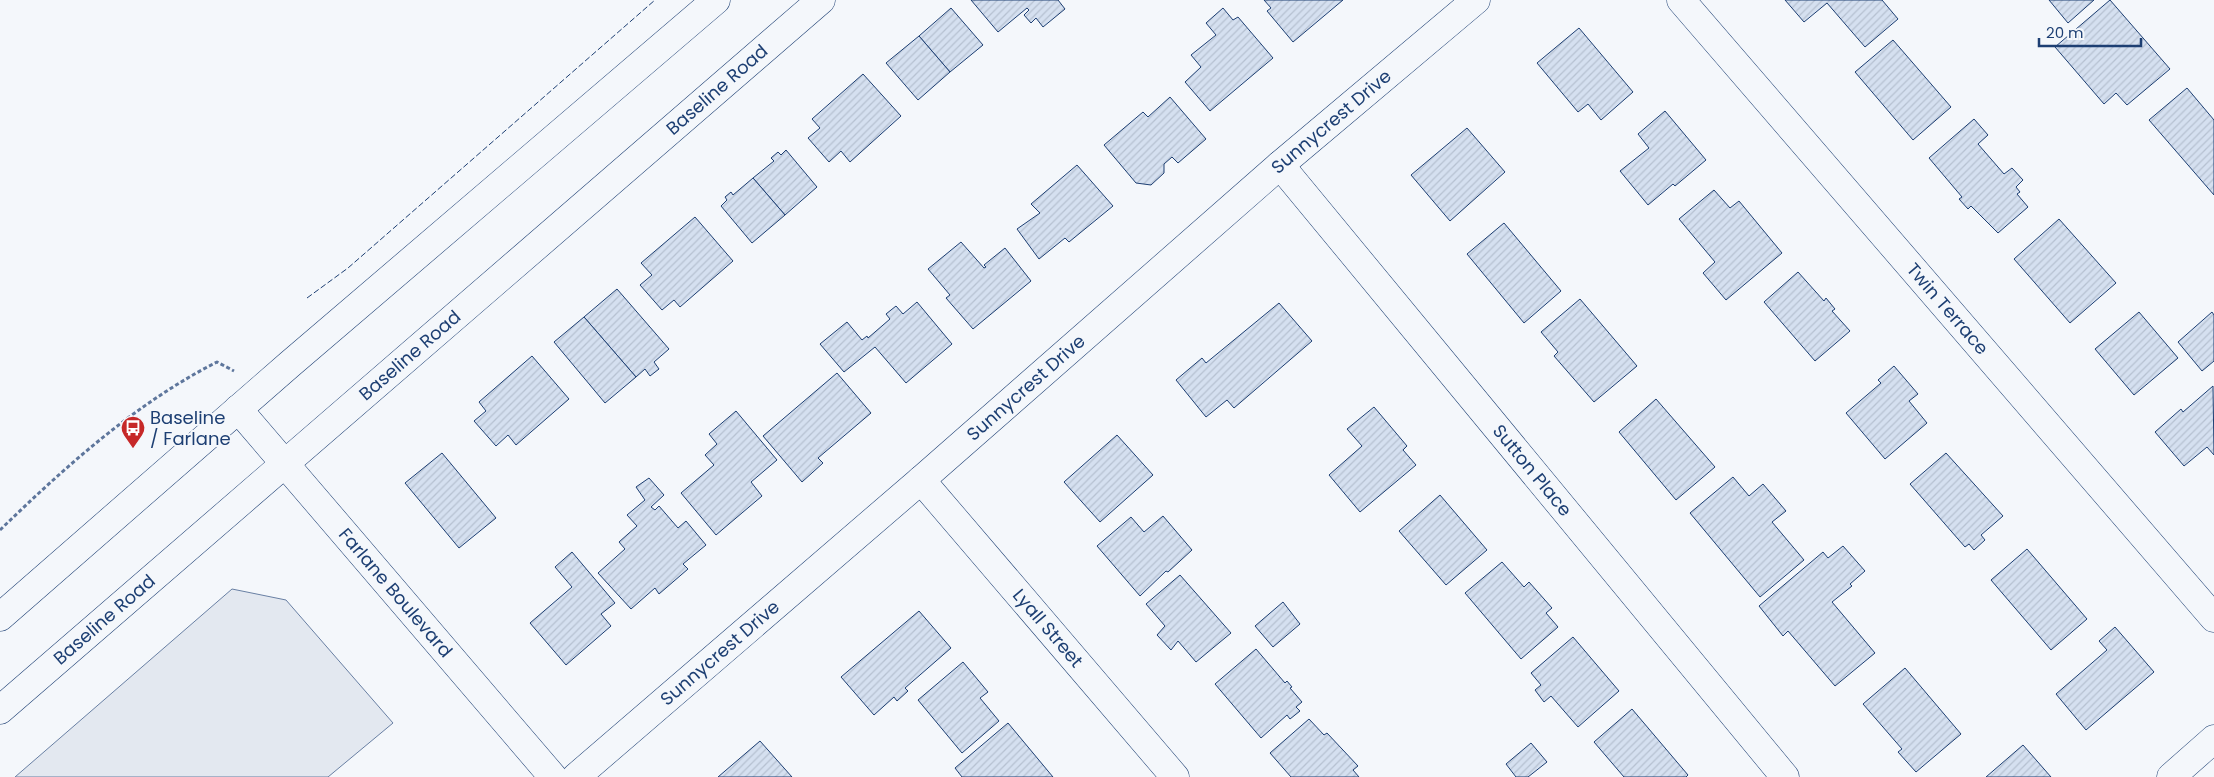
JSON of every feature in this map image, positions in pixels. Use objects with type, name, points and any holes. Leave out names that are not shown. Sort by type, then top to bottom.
[{"type":"street","points":[[0,617],[238,409],[716,0]]},
{"type":"street","name":"Baseline Road","points":[[0,710],[821,0]]},
{"type":"street","name":"Sunnycrest Drive","points":[[576,777],[921,480],[1280,165],[1476,0]]},
{"type":"street","name":"Twin Terrace","points":[[1681,0],[2214,618]]},
{"type":"street","name":"Sutton Place","points":[[1280,165],[1785,777]]},
{"type":"street","name":"Farlane Boulevard","points":[[238,409],[553,777]]},
{"type":"street","name":"Lyall Street","points":[[921,480],[1175,777]]},
{"type":"street","points":[[2171,777],[2214,739]]},
{"type":"path","points":[[0,530],[41,490],[124,421],[191,375],[217,362],[235,372]]},
{"type":"shaded area","points":[[232,589],[286,600],[393,723],[328,777],[15,777]]},
{"type":"building","points":[[971,0],[1058,0],[1065,9],[1043,27],[1036,18],[1031,23],[1024,15],[1029,10],[1027,8],[998,32]]},
{"type":"building","points":[[1264,0],[1343,0],[1293,42],[1267,11],[1271,8]]},
{"type":"building","points":[[1785,0],[1882,0],[1898,19],[1865,47],[1827,3],[1804,22]]},
{"type":"building","points":[[2049,0],[2094,0],[2068,23]]},
{"type":"building","points":[[2110,0],[2170,69],[2127,105],[2116,93],[2104,104],[2055,47]]},
{"type":"building","points":[[951,8],[983,45],[950,72],[919,36]]},
{"type":"building","points":[[1223,8],[1233,20],[1238,17],[1273,58],[1210,111],[1185,82],[1201,67],[1191,55],[1216,35],[1206,23]]},
{"type":"building","points":[[1579,28],[1633,92],[1601,120],[1588,104],[1578,112],[1537,63]]},
{"type":"building","points":[[919,36],[950,72],[918,100],[886,63]]},
{"type":"building","points":[[1893,40],[1951,107],[1913,140],[1855,72]]},
{"type":"building","points":[[863,74],[901,116],[850,162],[841,151],[829,162],[808,138],[820,128],[812,119]]},
{"type":"building","points":[[2187,88],[2214,120],[2214,195],[2149,120]]},
{"type":"building","points":[[1170,97],[1206,139],[1178,163],[1172,157],[1164,164],[1164,173],[1151,185],[1136,183],[1104,145],[1143,112],[1148,117]]},
{"type":"building","points":[[1665,111],[1706,160],[1675,186],[1673,184],[1648,205],[1620,171],[1649,148],[1638,134]]},
{"type":"building","points":[[1974,119],[1988,135],[1978,144],[2004,174],[2012,168],[2023,180],[2016,187],[2020,192],[2017,194],[2028,207],[1998,233],[1971,206],[1968,209],[1959,199],[1962,197],[1929,158]]},
{"type":"building","points":[[1467,128],[1505,172],[1450,221],[1411,175]]},
{"type":"building","points":[[786,150],[817,187],[785,215],[753,178],[774,161],[771,158],[778,152],[781,155]]},
{"type":"building","points":[[1077,165],[1113,206],[1069,242],[1065,238],[1039,259],[1017,229],[1040,213],[1031,204]]},
{"type":"building","points":[[753,178],[785,215],[752,243],[721,206],[727,200],[725,197],[731,192],[733,195]]},
{"type":"building","points":[[1714,190],[1730,208],[1739,201],[1782,253],[1726,300],[1703,273],[1715,262],[1679,219]]},
{"type":"building","points":[[695,217],[733,261],[680,307],[674,300],[662,310],[640,285],[652,275],[641,263]]},
{"type":"building","points":[[2059,219],[2116,283],[2070,323],[2014,259]]},
{"type":"building","points":[[1504,223],[1561,291],[1524,323],[1467,254]]},
{"type":"building","points":[[961,242],[984,268],[986,267],[984,265],[1005,248],[1031,281],[973,329],[946,298],[950,295],[928,269]]},
{"type":"building","points":[[1798,272],[1824,301],[1826,298],[1835,309],[1832,311],[1850,331],[1815,361],[1764,302]]},
{"type":"building","points":[[617,289],[669,349],[654,362],[659,369],[650,376],[645,369],[636,377],[584,317]]},
{"type":"building","points":[[1580,299],[1637,366],[1594,402],[1554,356],[1558,352],[1541,332]]},
{"type":"building","points":[[917,302],[952,344],[906,383],[875,347],[844,372],[820,344],[847,322],[862,340],[867,336],[868,338],[890,319],[886,314],[896,306],[903,314]]},
{"type":"building","points":[[1279,303],[1312,341],[1234,408],[1227,400],[1206,417],[1176,380],[1202,358],[1206,363]]},
{"type":"building","points":[[2139,312],[2178,358],[2134,395],[2095,349]]},
{"type":"building","points":[[2212,312],[2214,315],[2214,361],[2202,371],[2178,342]]},
{"type":"building","points":[[584,317],[636,377],[605,403],[554,342]]},
{"type":"building","points":[[532,356],[569,399],[516,445],[508,435],[496,446],[474,421],[486,411],[479,402]]},
{"type":"building","points":[[1894,366],[1918,394],[1909,401],[1927,423],[1885,459],[1846,413],[1881,383],[1878,380]]},
{"type":"building","points":[[837,373],[871,413],[818,458],[823,463],[802,482],[763,436]]},
{"type":"building","points":[[2213,386],[2214,455],[2207,447],[2184,466],[2155,432],[2181,409],[2183,412]]},
{"type":"building","points":[[1656,399],[1715,467],[1676,500],[1619,432]]},
{"type":"building","points":[[1374,407],[1407,446],[1403,450],[1416,465],[1360,512],[1329,475],[1362,446],[1347,429]]},
{"type":"building","points":[[736,411],[777,460],[751,482],[762,496],[716,535],[681,493],[714,465],[705,455],[717,444],[709,434]]},
{"type":"building","points":[[1117,435],[1153,475],[1100,522],[1064,482]]},
{"type":"building","points":[[442,453],[496,518],[459,548],[405,483]]},
{"type":"building","points":[[1946,453],[2003,516],[1981,535],[1985,540],[1974,550],[1969,544],[1965,547],[1910,484]]},
{"type":"building","points":[[1733,477],[1749,496],[1763,484],[1786,511],[1772,522],[1804,560],[1760,597],[1690,513]]},
{"type":"building","points":[[649,478],[664,495],[651,507],[655,510],[659,506],[678,528],[686,521],[706,545],[683,564],[688,569],[659,594],[655,588],[631,609],[598,573],[625,549],[619,542],[637,526],[627,515],[645,500],[636,487]]},
{"type":"building","points":[[1440,495],[1487,550],[1446,585],[1399,531]]},
{"type":"building","points":[[1163,516],[1192,550],[1140,596],[1097,546],[1131,517],[1144,532]]},
{"type":"building","points":[[1843,546],[1865,571],[1850,584],[1852,586],[1832,602],[1875,653],[1835,686],[1788,631],[1783,636],[1759,606],[1823,552],[1828,558]]},
{"type":"building","points":[[2027,549],[2087,619],[2051,650],[1991,580]]},
{"type":"building","points":[[572,552],[615,603],[601,614],[611,626],[566,665],[530,623],[572,587],[555,567]]},
{"type":"building","points":[[1502,562],[1524,587],[1529,582],[1552,608],[1546,613],[1558,627],[1521,659],[1465,593]]},
{"type":"building","points":[[1180,575],[1231,633],[1196,662],[1178,641],[1171,650],[1157,635],[1165,626],[1146,604]]},
{"type":"building","points":[[1283,602],[1300,624],[1273,647],[1255,626]]},
{"type":"building","points":[[919,611],[951,648],[905,688],[908,691],[897,701],[894,697],[874,715],[841,677]]},
{"type":"building","points":[[2115,627],[2154,672],[2086,730],[2056,694],[2107,650],[2099,641]]},
{"type":"building","points":[[1573,637],[1619,691],[1578,727],[1551,696],[1544,702],[1535,690],[1541,685],[1531,673]]},
{"type":"building","points":[[1256,649],[1285,683],[1287,681],[1292,687],[1290,688],[1302,702],[1296,707],[1300,711],[1290,719],[1287,715],[1261,738],[1215,684]]},
{"type":"building","points":[[963,662],[988,692],[980,698],[999,721],[962,753],[918,700]]},
{"type":"building","points":[[1905,668],[1961,734],[1916,772],[1898,752],[1902,749],[1863,704]]},
{"type":"building","points":[[1632,709],[1688,775],[1686,777],[1624,777],[1594,742]]},
{"type":"building","points":[[1309,719],[1324,735],[1327,733],[1358,766],[1353,770],[1359,777],[1291,777],[1270,753]]},
{"type":"building","points":[[1008,723],[1053,777],[962,777],[955,768]]},
{"type":"building","points":[[760,741],[792,777],[718,777]]},
{"type":"building","points":[[1531,743],[1547,762],[1528,777],[1516,777],[1506,764]]},
{"type":"building","points":[[2023,745],[2051,777],[1986,777]]},
{"type":"fence","points":[[307,298],[348,268],[655,0]]},
{"type":"place","name":"Baseline / Farlane","points":[[133,449]]}]
